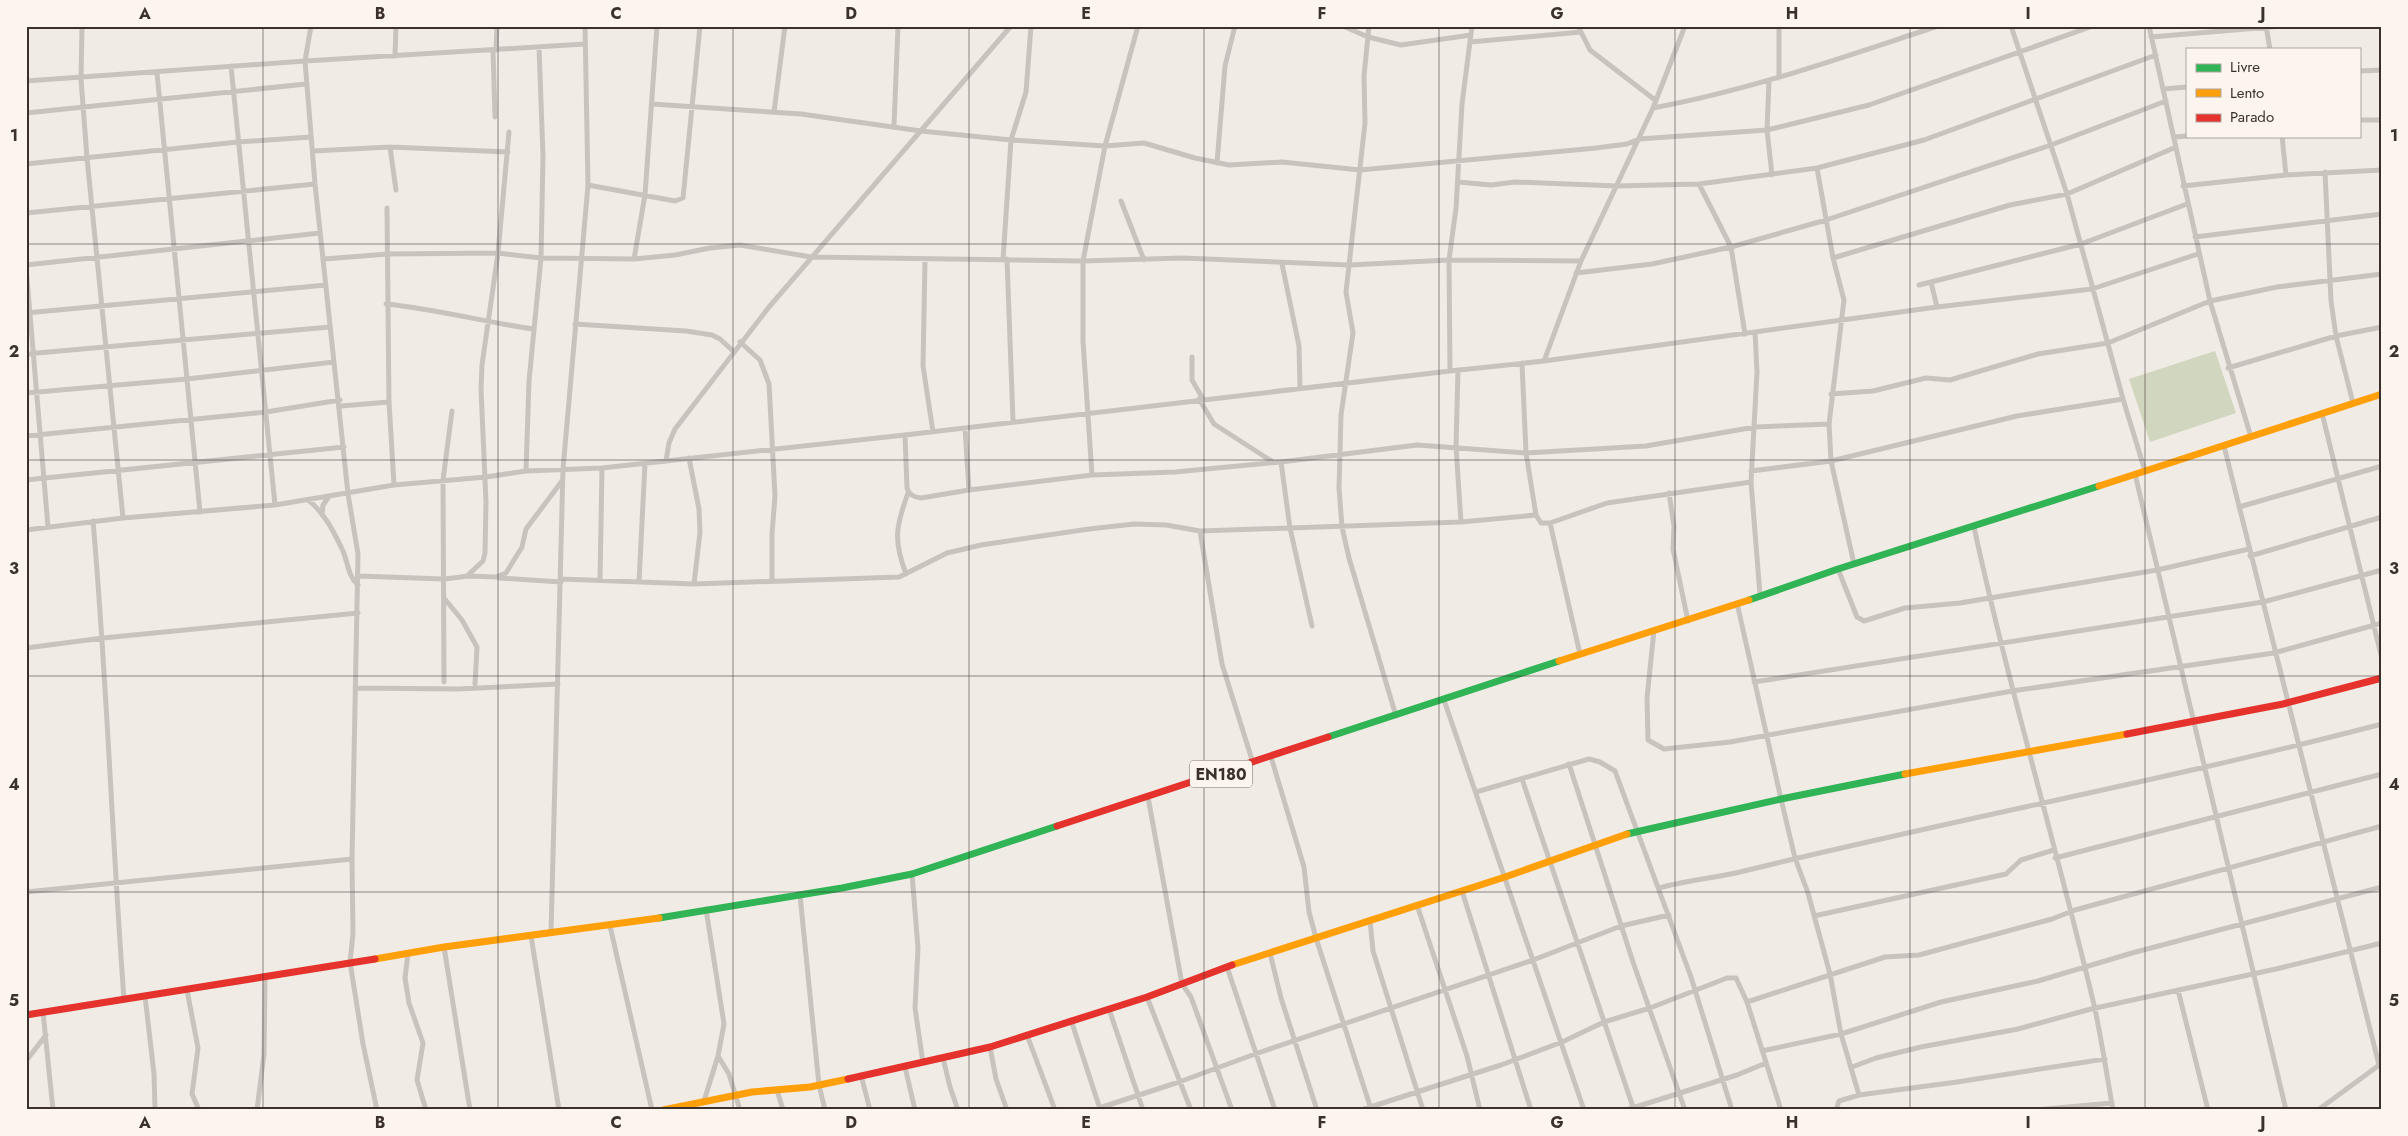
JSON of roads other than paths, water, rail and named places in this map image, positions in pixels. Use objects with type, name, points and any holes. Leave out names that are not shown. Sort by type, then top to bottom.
[{"type":"main road","name":"EN180","points":[[26,1015],[265,978],[444,947],[610,926],[800,895],[912,874],[1254,763],[1580,654],[1688,621],[1838,569],[1974,528],[2382,394]]},
{"type":"main road","points":[[663,1110],[693,1107],[704,1101],[736,1095],[819,1085],[861,1074],[923,1063],[990,1047],[1147,997],[1227,967],[1638,832],[1781,799],[2288,702],[2382,678]]},
{"type":"street","points":[[82,26],[81,79],[87,158],[123,518]]},
{"type":"street","points":[[311,26],[305,61],[306,84],[330,327],[341,406],[348,494],[358,554],[352,859],[353,934],[350,962],[363,1044],[377,1110]]},
{"type":"street","points":[[394,56],[396,26]]},
{"type":"street","points":[[495,117],[494,50],[497,26]]},
{"type":"street","points":[[552,933],[563,469],[588,185],[585,26]]},
{"type":"street","points":[[634,259],[645,195],[657,26]]},
{"type":"street","points":[[588,185],[675,201],[683,198],[694,106],[700,26]]},
{"type":"street","points":[[774,112],[785,26]]},
{"type":"street","points":[[894,126],[898,26]]},
{"type":"street","points":[[666,461],[674,428],[740,342],[1011,26]]},
{"type":"street","points":[[1013,421],[1005,260],[1011,140],[1026,92],[1031,26]]},
{"type":"street","points":[[1092,475],[1083,341],[1083,261],[1105,146],[1138,26]]},
{"type":"street","points":[[1217,163],[1226,66],[1234,26]]},
{"type":"street","points":[[1343,26],[1368,37],[1401,44],[1471,34]]},
{"type":"street","points":[[1369,26],[1364,76],[1365,123],[1346,292],[1353,333],[1344,384],[1339,488],[1342,527],[1396,716]]},
{"type":"street","points":[[1450,371],[1449,260],[1472,26]]},
{"type":"street","points":[[1544,361],[1581,261],[1653,108],[1685,26]]},
{"type":"street","points":[[1779,26],[1779,78]]},
{"type":"street","points":[[1653,108],[1709,98],[1769,81],[1938,26]]},
{"type":"street","points":[[2012,26],[2082,244],[2092,289],[2145,471]]},
{"type":"street","points":[[652,104],[774,112],[921,131],[1011,140],[1105,146],[1144,143],[1229,165],[1282,162],[1360,170],[1596,148],[1627,144],[1639,139],[1767,130],[1869,104],[2093,26]]},
{"type":"street","points":[[2149,26],[2175,137],[2183,186],[2198,254],[2228,368],[2251,437]]},
{"type":"street","points":[[2152,37],[2282,26]]},
{"type":"street","points":[[2266,27],[2270,48]]},
{"type":"street","points":[[1470,42],[1580,29],[1590,50],[1655,100]]},
{"type":"street","points":[[26,81],[81,79],[231,66],[585,44]]},
{"type":"street","points":[[526,471],[533,329],[536,318],[536,294],[541,258],[543,156],[539,47]]},
{"type":"street","points":[[1458,182],[1491,185],[1515,182],[1617,186],[1699,184],[1772,176],[1817,168],[1924,140],[2035,101],[2156,55]]},
{"type":"street","points":[[231,66],[256,333],[276,505]]},
{"type":"street","points":[[2360,71],[2382,70]]},
{"type":"street","points":[[157,72],[200,512]]},
{"type":"street","points":[[1769,81],[1767,130],[1772,176]]},
{"type":"street","points":[[26,113],[306,84]]},
{"type":"street","points":[[2163,89],[2186,87]]},
{"type":"street","points":[[1576,273],[1652,264],[1731,247],[1826,220],[2051,145],[2166,101]]},
{"type":"street","points":[[2360,120],[2382,120]]},
{"type":"street","points":[[467,576],[482,561],[485,553],[486,477],[481,390],[487,322],[498,253],[509,132]]},
{"type":"street","points":[[2175,137],[2186,136]]},
{"type":"street","points":[[26,164],[238,142],[311,137]]},
{"type":"street","points":[[2282,138],[2286,176]]},
{"type":"street","points":[[313,151],[390,147],[508,152]]},
{"type":"street","points":[[390,147],[396,190]]},
{"type":"street","points":[[1833,258],[2010,206],[2067,194],[2176,147]]},
{"type":"street","points":[[1817,168],[1833,258],[1844,300],[1828,424],[1831,461],[1854,564]]},
{"type":"street","points":[[2183,186],[2325,172],[2382,170]]},
{"type":"street","points":[[2325,172],[2330,280],[2336,336],[2353,403]]},
{"type":"street","points":[[26,213],[315,184]]},
{"type":"street","points":[[1699,184],[1731,247],[1745,334]]},
{"type":"street","points":[[1121,202],[1144,260]]},
{"type":"street","points":[[1919,285],[2082,244],[2187,204]]},
{"type":"street","points":[[387,208],[386,304],[394,485]]},
{"type":"street","points":[[2195,237],[2382,214]]},
{"type":"street","points":[[48,528],[28,313],[26,266],[320,233]]},
{"type":"street","points":[[324,259],[388,254],[498,253],[541,258],[634,259],[675,255],[729,245],[811,257],[925,260],[1083,261],[1182,258],[1282,264],[1348,265],[1449,260],[1581,261]]},
{"type":"street","points":[[26,530],[123,518],[276,505],[328,498],[394,485],[486,477],[526,471],[602,468],[933,432],[1201,399],[1544,361],[1937,307],[2092,289],[2198,254]]},
{"type":"street","points":[[925,260],[924,366],[933,432]]},
{"type":"street","points":[[1282,264],[1299,346],[1300,388]]},
{"type":"street","points":[[1831,394],[1873,391],[1926,378],[1950,380],[2038,354],[2108,343],[2210,301],[2277,287],[2382,274]]},
{"type":"street","points":[[1931,282],[1937,307]]},
{"type":"street","points":[[28,313],[326,286]]},
{"type":"street","points":[[386,304],[421,307],[487,322],[533,329]]},
{"type":"street","points":[[575,324],[686,332],[712,336],[720,339],[733,352]]},
{"type":"street","points":[[26,354],[330,327]]},
{"type":"street","points":[[2228,368],[2336,336],[2382,327]]},
{"type":"street","points":[[1755,332],[1757,372],[1751,482],[1760,595]]},
{"type":"street","points":[[740,342],[760,360],[769,384],[775,496],[772,534],[772,580]]},
{"type":"street","points":[[1192,357],[1192,380],[1214,424],[1274,462]]},
{"type":"street","points":[[26,393],[187,379],[334,362]]},
{"type":"street","points":[[1522,363],[1526,453],[1536,515],[1541,523],[1550,523],[1607,503],[1751,482]]},
{"type":"street","points":[[1458,370],[1456,447],[1462,522]]},
{"type":"street","points":[[1752,471],[1831,461],[2017,416],[2123,399]]},
{"type":"street","points":[[26,436],[266,412],[340,400]]},
{"type":"street","points":[[341,406],[389,402]]},
{"type":"street","points":[[444,682],[443,480],[452,411]]},
{"type":"street","points":[[2322,413],[2382,658]]},
{"type":"street","points":[[908,492],[914,497],[921,498],[969,490],[1092,475],[1175,472],[1340,456],[1417,445],[1526,453],[1646,446],[1755,427],[1828,424]]},
{"type":"street","points":[[965,428],[969,490]]},
{"type":"street","points":[[905,435],[908,492],[897,522],[896,535],[898,552],[906,574]]},
{"type":"street","points":[[26,480],[118,472],[344,446]]},
{"type":"street","points":[[2224,446],[2336,900],[2380,1064],[2322,1109]]},
{"type":"street","points":[[690,458],[699,509],[700,532],[694,584]]},
{"type":"street","points":[[1281,462],[1290,528],[1312,626]]},
{"type":"street","points":[[639,582],[645,463]]},
{"type":"street","points":[[2239,507],[2382,466]]},
{"type":"street","points":[[600,580],[602,468]]},
{"type":"street","points":[[2135,474],[2168,616],[2182,666],[2193,721],[2230,867],[2286,1110]]},
{"type":"street","points":[[496,577],[501,576],[510,568],[522,547],[526,529],[563,481]]},
{"type":"street","points":[[1669,493],[1674,526],[1673,549],[1688,621]]},
{"type":"street","points":[[322,515],[323,505],[328,498]]},
{"type":"street","points":[[308,500],[322,515],[343,551],[351,579],[358,585]]},
{"type":"street","points":[[358,576],[444,579],[467,576],[561,581],[600,580],[694,584],[899,577],[946,552],[981,545],[1134,524],[1166,525],[1200,531],[1462,522],[1536,515]]},
{"type":"street","points":[[2250,556],[2382,517]]},
{"type":"street","points":[[93,521],[103,638],[115,883],[124,1000]]},
{"type":"street","points":[[1550,523],[1580,654]]},
{"type":"street","points":[[1974,528],[2012,690],[2055,858],[2071,911],[2105,1059],[2113,1110]]},
{"type":"street","points":[[1200,531],[1222,664],[1254,763]]},
{"type":"street","points":[[1838,569],[1853,610],[1862,621],[1905,608],[1990,598],[2157,570],[2249,549]]},
{"type":"street","points":[[1754,682],[2263,602],[2382,570]]},
{"type":"street","points":[[444,597],[462,620],[478,647],[475,684]]},
{"type":"street","points":[[1737,603],[1781,799],[1830,974],[1841,1034],[1859,1094]]},
{"type":"street","points":[[26,648],[103,638],[358,613]]},
{"type":"street","points":[[1654,630],[1647,698],[1648,740],[1664,749],[1730,742],[1765,734],[2012,690],[2274,653],[2382,624]]},
{"type":"street","points":[[355,688],[458,689],[558,684]]},
{"type":"street","points":[[1444,700],[1584,1110]]},
{"type":"street","points":[[1659,888],[1688,880],[1730,874],[2205,767],[2382,724]]},
{"type":"street","points":[[1272,757],[1304,867],[1309,912],[1316,938],[1371,1108]]},
{"type":"street","points":[[1476,792],[1570,764],[1595,759],[1615,771],[1696,990],[1732,1110]]},
{"type":"street","points":[[1570,764],[1595,846],[1610,885],[1621,926],[1684,1110]]},
{"type":"street","points":[[2055,858],[2382,774]]},
{"type":"street","points":[[1522,779],[1633,1109]]},
{"type":"street","points":[[1148,797],[1182,984],[1191,997],[1232,1110]]},
{"type":"street","points":[[1747,1002],[1885,957],[1919,955],[2052,919],[2071,911],[2382,826]]},
{"type":"street","points":[[1814,916],[2006,874],[2021,860],[2054,850]]},
{"type":"street","points":[[26,892],[352,859]]},
{"type":"street","points":[[912,874],[918,948],[915,1008],[923,1063]]},
{"type":"street","points":[[1762,1051],[1841,1034],[1941,1002],[2038,981],[2382,887]]},
{"type":"street","points":[[1462,891],[1531,1110]]},
{"type":"street","points":[[800,895],[819,1085],[825,1110]]},
{"type":"street","points":[[1417,905],[1467,1056],[1480,1110]]},
{"type":"street","points":[[704,1101],[718,1056],[724,1024],[706,909]]},
{"type":"street","points":[[1093,1110],[1217,1069],[1255,1054],[1344,1026],[1533,960],[1621,926],[1669,915]]},
{"type":"street","points":[[1370,920],[1373,951],[1423,1110]]},
{"type":"street","points":[[610,926],[652,1110]]},
{"type":"street","points":[[531,936],[559,1110]]},
{"type":"street","points":[[1852,1068],[1876,1058],[1912,1049],[2018,1029],[2094,1008],[2255,974],[2382,943]]},
{"type":"street","points":[[444,947],[470,1110]]},
{"type":"street","points":[[408,953],[405,978],[409,1003],[423,1043],[418,1080],[426,1110]]},
{"type":"street","points":[[1270,953],[1281,998],[1317,1110]]},
{"type":"street","points":[[1227,967],[1275,1110]]},
{"type":"street","points":[[1362,1110],[1514,1060],[1562,1042],[1604,1022],[1650,1008],[1734,977],[1747,1002],[1781,1110]]},
{"type":"street","points":[[257,1110],[264,1054],[265,978]]},
{"type":"street","points":[[187,990],[198,1048],[192,1094],[199,1110]]},
{"type":"street","points":[[2178,990],[2208,1110]]},
{"type":"street","points":[[145,996],[154,1074],[155,1110]]},
{"type":"street","points":[[1147,997],[1191,1110]]},
{"type":"street","points":[[1109,1009],[1143,1110]]},
{"type":"street","points":[[43,1012],[53,1110]]},
{"type":"street","points":[[1071,1020],[1100,1109]]},
{"type":"street","points":[[26,1061],[46,1035]]},
{"type":"street","points":[[1027,1035],[1055,1110]]},
{"type":"street","points":[[990,1047],[996,1079],[1007,1110]]},
{"type":"street","points":[[718,1056],[729,1074],[740,1110]]},
{"type":"street","points":[[943,1058],[958,1110]]},
{"type":"street","points":[[1836,1110],[1839,1101],[1859,1094],[1957,1082],[2105,1059]]},
{"type":"street","points":[[1626,1110],[1655,1102],[1766,1063]]},
{"type":"street","points":[[905,1066],[915,1110]]},
{"type":"street","points":[[861,1074],[870,1110]]},
{"type":"street","points":[[777,1090],[783,1110]]},
{"type":"street","points":[[2035,1110],[2112,1103]]}]
